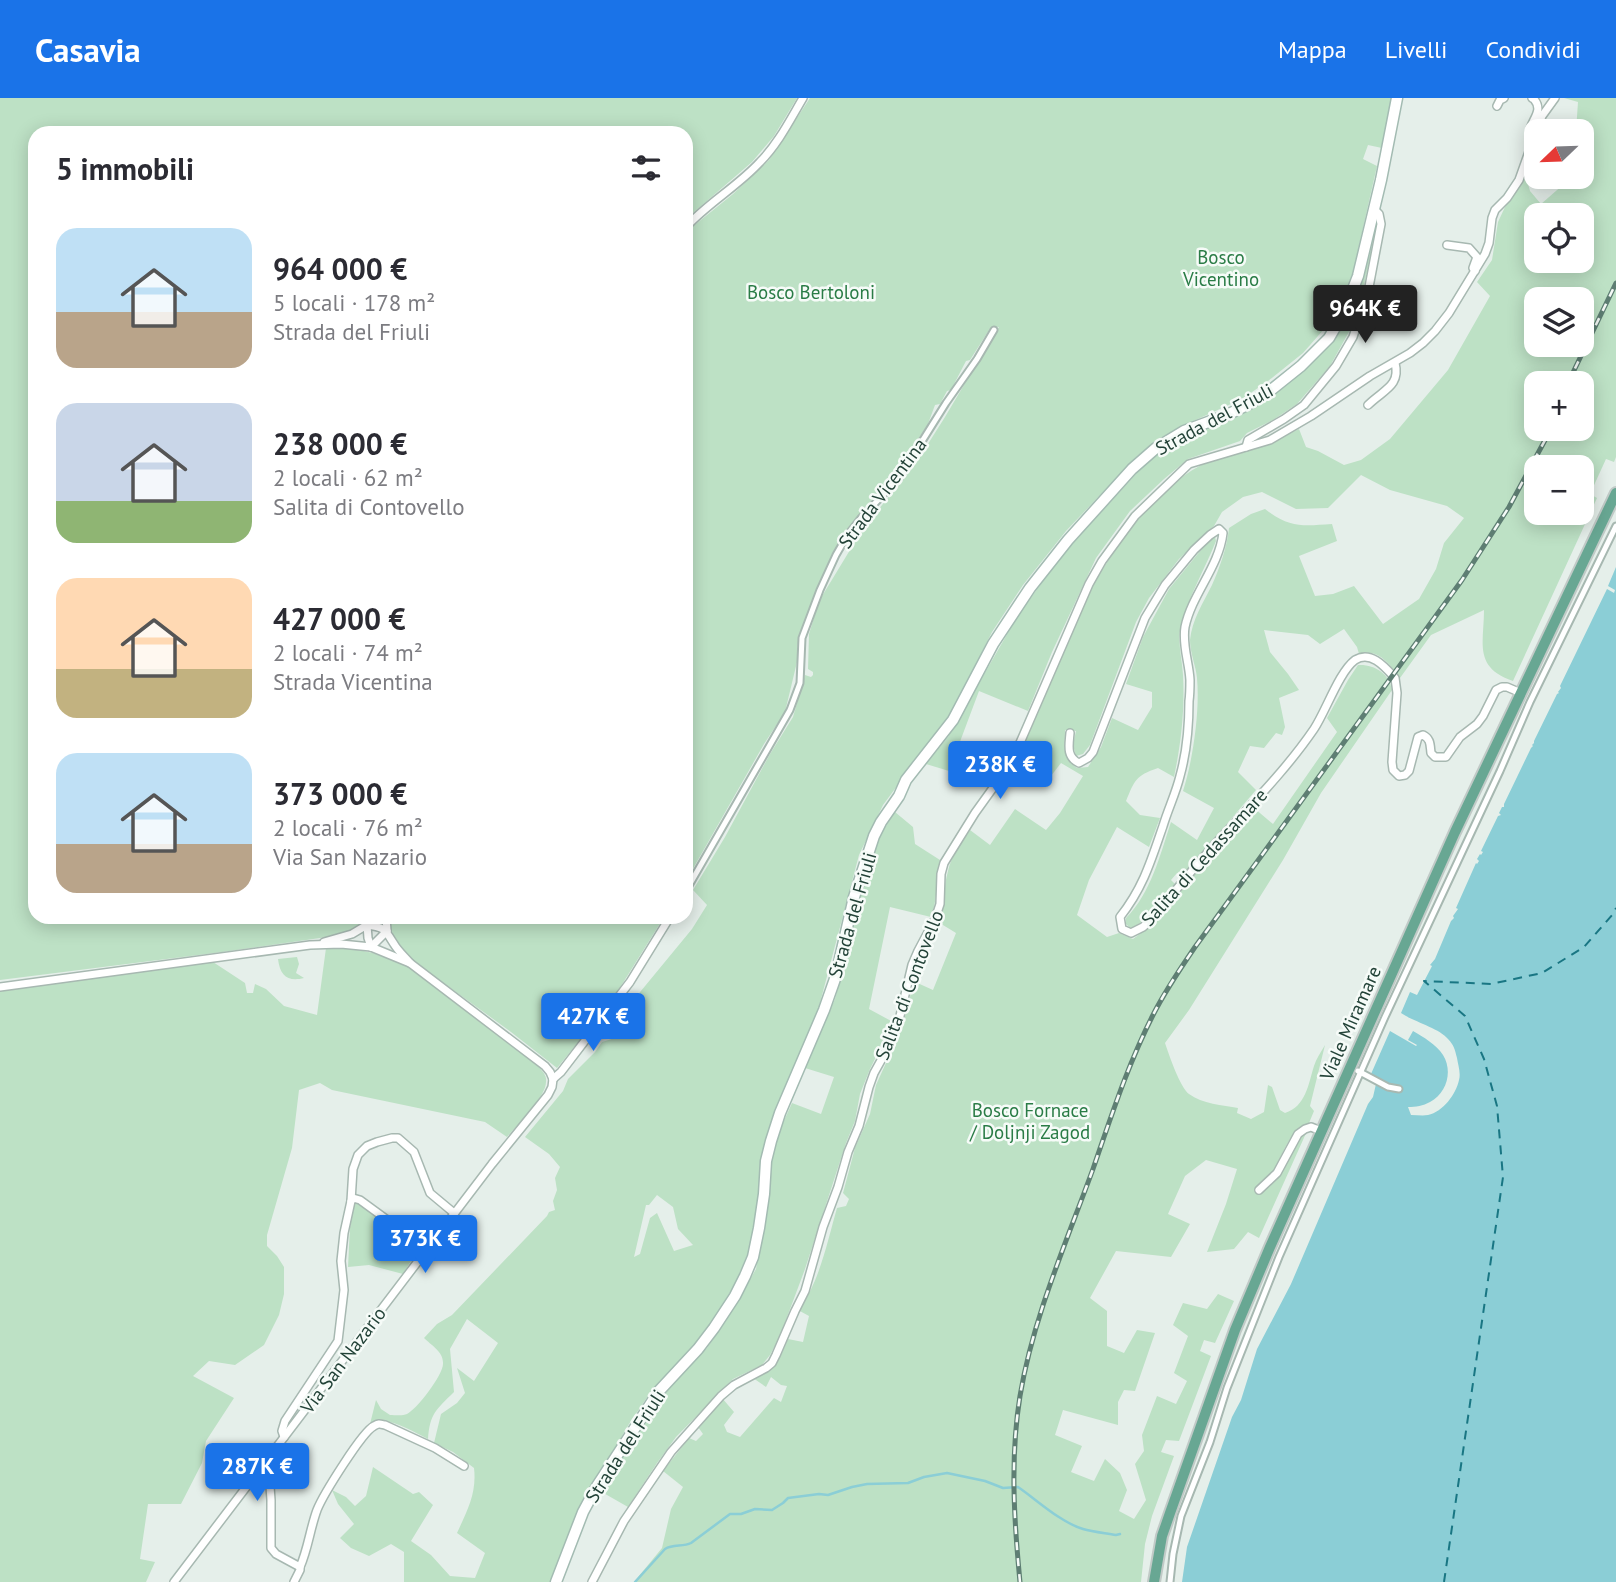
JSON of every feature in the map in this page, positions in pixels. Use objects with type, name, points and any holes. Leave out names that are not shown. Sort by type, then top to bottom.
[{"type":"main road","name":"Strada del Friuli","points":[[556,1582],[583,1512],[597,1486],[659,1391],[714,1328],[745,1276],[759,1228],[766,1161],[771,1141],[836,976],[854,897],[874,836],[906,780],[953,720],[1010,616],[1068,540],[1132,469],[1184,431],[1227,415],[1271,390],[1301,366],[1329,338],[1351,296],[1358,276],[1398,98]]},
{"type":"main road","name":"Viale Miramare","points":[[1154,1582],[1162,1536],[1235,1330],[1269,1247],[1455,832],[1616,493]]},
{"type":"street","points":[[693,220],[732,188],[771,150],[803,98]]},
{"type":"street","points":[[1497,106],[1504,98]]},
{"type":"street","points":[[1532,98],[1539,104],[1535,119]]},
{"type":"street","name":"Salita di Contovello","points":[[1541,119],[1555,98]]},
{"type":"street","name":"Salita di Contovello","points":[[592,1582],[624,1521],[664,1460],[720,1396],[734,1385],[766,1368],[776,1355],[805,1291],[823,1227],[859,1126],[869,1087],[900,1016],[912,965],[935,919],[940,904],[944,863],[1016,752],[1089,584],[1102,561],[1135,516],[1189,464],[1270,440],[1395,363],[1435,331],[1475,271],[1489,243],[1494,210],[1507,198],[1524,166]]},
{"type":"street","name":"Strada del Friuli","points":[[1246,447],[1248,440],[1304,405],[1336,366],[1353,337],[1369,287],[1381,224],[1379,214],[1374,209]]},
{"type":"street","points":[[1447,244],[1469,248],[1477,257],[1473,268],[1475,271]]},
{"type":"street","name":"Strada Vicentina","points":[[693,880],[790,710],[800,683],[802,638],[822,584],[847,536],[899,478],[994,330]]},
{"type":"street","points":[[1368,405],[1394,383],[1397,378],[1395,363]]},
{"type":"street","points":[[1170,1582],[1181,1516],[1280,1251],[1359,1071],[1498,770],[1616,526]]},
{"type":"street","name":"Salita di Cedassamare","points":[[1070,733],[1069,756],[1079,763],[1088,758],[1096,744],[1145,618],[1158,596],[1194,550],[1219,530],[1223,533],[1220,546],[1186,625],[1184,639],[1190,680],[1188,739],[1181,772],[1144,880],[1134,900],[1120,918],[1122,929],[1131,933],[1151,920],[1295,754],[1315,727],[1340,679],[1357,659],[1373,658],[1395,678],[1392,770],[1399,776],[1409,772],[1418,737],[1427,737],[1431,753],[1435,757],[1446,757],[1460,737],[1483,716],[1496,690],[1507,687],[1521,693]]},
{"type":"street","points":[[386,924],[395,947],[410,963],[545,1066],[553,1079],[630,982],[666,924]]},
{"type":"street","points":[[310,946],[352,934],[367,925],[387,931]]},
{"type":"street","points":[[367,925],[372,947]]},
{"type":"street","points":[[372,947],[387,931]]},
{"type":"street","points":[[0,987],[341,944],[372,947],[410,963]]},
{"type":"street","points":[[1359,1071],[1388,1087],[1399,1089]]},
{"type":"street","name":"Via San Nazario","points":[[174,1582],[454,1213],[548,1095],[553,1079]]},
{"type":"street","points":[[1259,1190],[1277,1173],[1298,1134],[1311,1127],[1321,1131]]},
{"type":"street","name":"Via San Nazario","points":[[284,1437],[282,1431],[285,1421],[338,1340],[344,1290],[341,1261],[344,1233],[351,1201],[352,1170],[358,1155],[367,1146],[398,1138],[414,1152],[430,1193],[454,1213]]},
{"type":"street","points":[[351,1201],[353,1198],[360,1200],[428,1249]]},
{"type":"street","points":[[294,1582],[326,1490],[374,1426],[385,1425],[435,1448],[464,1466]]},
{"type":"street","points":[[268,1459],[271,1548],[274,1553],[300,1567]]},
{"type":"green space","points":[[0,98],[797,98],[774,136],[752,162],[693,213],[693,126],[28,126],[28,924],[361,924],[350,931],[327,937],[0,980]]},
{"type":"green space","points":[[810,98],[1391,98],[1382,148],[1368,145],[1363,159],[1377,166],[1353,272],[1341,302],[1325,328],[1303,353],[1242,399],[1157,440],[1136,457],[1066,531],[1023,585],[992,632],[952,712],[883,805],[859,855],[816,1018],[767,1136],[757,1212],[748,1253],[735,1284],[689,1353],[650,1393],[629,1424],[594,1484],[552,1582],[404,1582],[404,1552],[391,1544],[369,1556],[351,1548],[340,1538],[354,1524],[338,1504],[332,1490],[346,1497],[355,1506],[366,1496],[373,1467],[413,1494],[419,1492],[433,1505],[411,1541],[431,1555],[450,1576],[475,1578],[485,1553],[457,1533],[473,1494],[474,1468],[453,1452],[434,1443],[441,1414],[457,1403],[465,1393],[457,1368],[474,1381],[498,1343],[467,1319],[450,1349],[454,1392],[435,1413],[430,1423],[428,1439],[392,1423],[384,1421],[370,1424],[376,1400],[381,1409],[390,1415],[405,1415],[417,1406],[434,1383],[443,1364],[439,1352],[424,1338],[437,1324],[452,1315],[549,1212],[555,1210],[555,1178],[560,1167],[549,1154],[525,1137],[563,1091],[568,1079],[602,1042],[618,1037],[636,997],[692,929],[707,905],[693,890],[793,717],[805,675],[813,675],[808,669],[809,634],[819,601],[864,527],[914,466],[999,327],[991,327],[970,360],[966,361],[951,390],[947,391],[940,404],[935,405],[928,424],[898,470],[873,498],[832,554],[799,635],[797,662],[785,712],[693,869],[693,226],[769,160]],"holes":[[[657,1195],[673,1207],[678,1229],[693,1245],[674,1251],[657,1213],[650,1218],[640,1254],[634,1257],[646,1205]]]},
{"type":"green space","name":"Bosco Fornace / Doljnji Zagod","points":[[1564,98],[1616,98],[1616,457],[1614,462],[1606,459],[1594,485],[1594,455],[1524,455],[1524,525],[1585,525],[1513,681],[1500,675],[1486,661],[1483,643],[1484,610],[1431,635],[1400,678],[1378,655],[1359,654],[1344,629],[1320,644],[1308,635],[1264,630],[1270,652],[1299,690],[1279,698],[1285,727],[1282,735],[1276,733],[1264,748],[1250,746],[1238,772],[1256,790],[1182,876],[1177,873],[1171,880],[1175,884],[1150,915],[1130,928],[1126,924],[1126,918],[1148,885],[1171,822],[1197,840],[1214,808],[1183,791],[1197,720],[1197,678],[1190,640],[1195,619],[1220,564],[1229,528],[1251,514],[1265,509],[1289,523],[1332,524],[1337,541],[1299,556],[1315,596],[1333,594],[1354,586],[1383,624],[1419,599],[1436,569],[1444,543],[1464,518],[1447,506],[1390,490],[1361,475],[1328,508],[1296,509],[1262,492],[1243,497],[1222,512],[1214,526],[1179,559],[1149,598],[1136,622],[1090,745],[1083,754],[1076,756],[1073,745],[1076,731],[1065,730],[1066,755],[1077,768],[1088,767],[1101,747],[1112,718],[1138,730],[1152,707],[1152,692],[1126,684],[1143,637],[1169,589],[1210,539],[1215,537],[1216,541],[1188,604],[1180,632],[1183,701],[1174,777],[1158,768],[1140,776],[1126,801],[1140,815],[1160,818],[1149,847],[1117,827],[1089,880],[1077,915],[1107,937],[1119,933],[1133,939],[1162,914],[1254,808],[1273,824],[1337,732],[1327,718],[1358,665],[1370,666],[1380,671],[1388,679],[1392,690],[1321,793],[1283,860],[1189,1010],[1165,1043],[1179,1078],[1189,1094],[1206,1102],[1238,1108],[1237,1113],[1251,1119],[1264,1112],[1268,1085],[1272,1087],[1280,1110],[1285,1113],[1298,1105],[1325,1045],[1310,1106],[1314,1111],[1309,1123],[1296,1132],[1272,1173],[1255,1189],[1259,1194],[1279,1176],[1300,1137],[1307,1131],[1259,1238],[1248,1232],[1234,1249],[1207,1252],[1237,1169],[1206,1160],[1185,1176],[1168,1214],[1190,1224],[1171,1257],[1116,1251],[1090,1298],[1107,1311],[1107,1346],[1124,1353],[1137,1330],[1155,1333],[1135,1391],[1124,1390],[1118,1402],[1118,1425],[1063,1410],[1055,1435],[1082,1446],[1071,1472],[1094,1481],[1105,1459],[1120,1473],[1127,1490],[1119,1511],[1134,1519],[1146,1500],[1135,1464],[1144,1451],[1142,1435],[1157,1396],[1176,1404],[1187,1381],[1174,1373],[1188,1336],[1173,1325],[1183,1303],[1207,1309],[1218,1294],[1234,1301],[1215,1343],[1204,1340],[1200,1351],[1211,1356],[1179,1441],[1166,1440],[1161,1452],[1174,1456],[1152,1516],[1145,1544],[1141,1582],[634,1582],[662,1548],[671,1509],[683,1487],[663,1471],[689,1438],[696,1441],[703,1434],[698,1427],[722,1398],[734,1412],[724,1425],[727,1432],[740,1437],[774,1398],[781,1402],[787,1386],[771,1377],[766,1387],[753,1378],[776,1363],[788,1339],[803,1342],[809,1316],[798,1310],[817,1275],[837,1208],[846,1206],[849,1199],[843,1193],[855,1148],[870,1114],[876,1085],[908,1008],[913,981],[933,990],[956,933],[938,922],[946,877],[954,855],[970,830],[990,845],[1015,809],[1046,830],[1083,776],[1061,763],[1044,785],[1013,765],[1089,593],[1111,556],[1156,500],[1190,472],[1208,462],[1261,447],[1299,429],[1306,447],[1344,465],[1361,460],[1390,439],[1448,370],[1490,296],[1477,282],[1492,260],[1498,222],[1524,180],[1524,189],[1529,189],[1540,203],[1524,203],[1524,273],[1594,273],[1594,203],[1542,203],[1558,189],[1594,189],[1594,119],[1577,119],[1578,102]]},
{"type":"green space","points":[[1378,224],[1350,330],[1330,366],[1297,404],[1247,433],[1240,441],[1188,459],[1130,511],[1096,558],[1028,711],[979,691],[949,771],[926,764],[948,737],[1017,617],[1046,577],[1066,551],[1158,451],[1238,415],[1279,390],[1337,336],[1358,295]]},
{"type":"green space","points":[[895,812],[913,827],[915,844],[940,860],[935,903],[931,917],[890,907],[869,1009],[893,1022],[860,1094],[855,1121],[780,1336],[762,1365],[733,1379],[676,1437],[628,1507],[600,1491],[671,1386],[707,1348],[726,1321],[756,1269],[770,1163],[778,1134],[792,1103],[821,1114],[834,1077],[805,1068],[835,999],[849,950],[857,906],[877,840]]},
{"type":"green space","points":[[390,924],[660,924],[611,1002],[557,1068],[412,960],[393,935]]},
{"type":"green space","points":[[326,948],[349,948],[373,953],[407,966],[539,1067],[546,1080],[545,1088],[530,1111],[507,1137],[485,1122],[332,1090],[320,1083],[299,1090],[292,1148],[267,1235],[267,1246],[284,1267],[284,1294],[279,1315],[264,1345],[235,1365],[209,1361],[193,1376],[234,1398],[206,1441],[202,1463],[181,1504],[148,1504],[140,1559],[155,1562],[146,1582],[0,1582],[0,990],[213,962],[245,983],[247,993],[253,993],[255,984],[266,989],[284,1006],[317,1015]]},
{"type":"green space","points":[[297,957],[299,964],[296,973],[304,978],[289,978],[283,974],[278,959]]},
{"type":"green space","points":[[357,1202],[420,1246],[403,1274],[369,1265],[348,1267],[350,1227],[354,1204]]},
{"type":"water","points":[[1616,567],[1616,1582],[1182,1582],[1187,1547],[1257,1349],[1291,1284],[1373,1097],[1376,1084],[1387,1090],[1401,1090],[1371,1074],[1390,1031],[1416,1046],[1408,1040],[1413,1031],[1429,1041],[1443,1055],[1448,1068],[1447,1081],[1441,1093],[1427,1103],[1408,1107],[1411,1115],[1428,1115],[1439,1110],[1448,1102],[1457,1085],[1459,1069],[1450,1041],[1439,1032],[1401,1013],[1410,992],[1417,995],[1432,966],[1430,965],[1479,861],[1477,859],[1483,852],[1481,851],[1498,816],[1501,815],[1499,813],[1607,589],[1614,593],[1615,590],[1608,586]]},
{"type":"waterway","points":[[635,1582],[665,1549],[691,1543],[730,1514],[741,1514],[755,1509],[772,1510],[788,1498],[828,1495],[867,1484],[908,1483],[947,1473],[985,1481],[1003,1488],[1018,1487],[1074,1526],[1095,1532],[1120,1534]]},
{"type":"ferry route","points":[[1444,1582],[1503,1177],[1497,1106],[1484,1059],[1465,1016],[1424,981],[1491,984],[1542,973],[1584,947],[1616,908]]},
{"type":"railway","points":[[1574,371],[1616,283]]},
{"type":"railway","points":[[1020,1582],[1014,1466],[1017,1419],[1026,1367],[1051,1281],[1120,1091],[1144,1034],[1163,997],[1195,947],[1462,580],[1509,507],[1545,441]]},
{"type":"park label","name":"Bosco Vicentino","points":[[1221,268]]},
{"type":"park label","name":"Bosco Bertoloni","points":[[811,292]]}]
